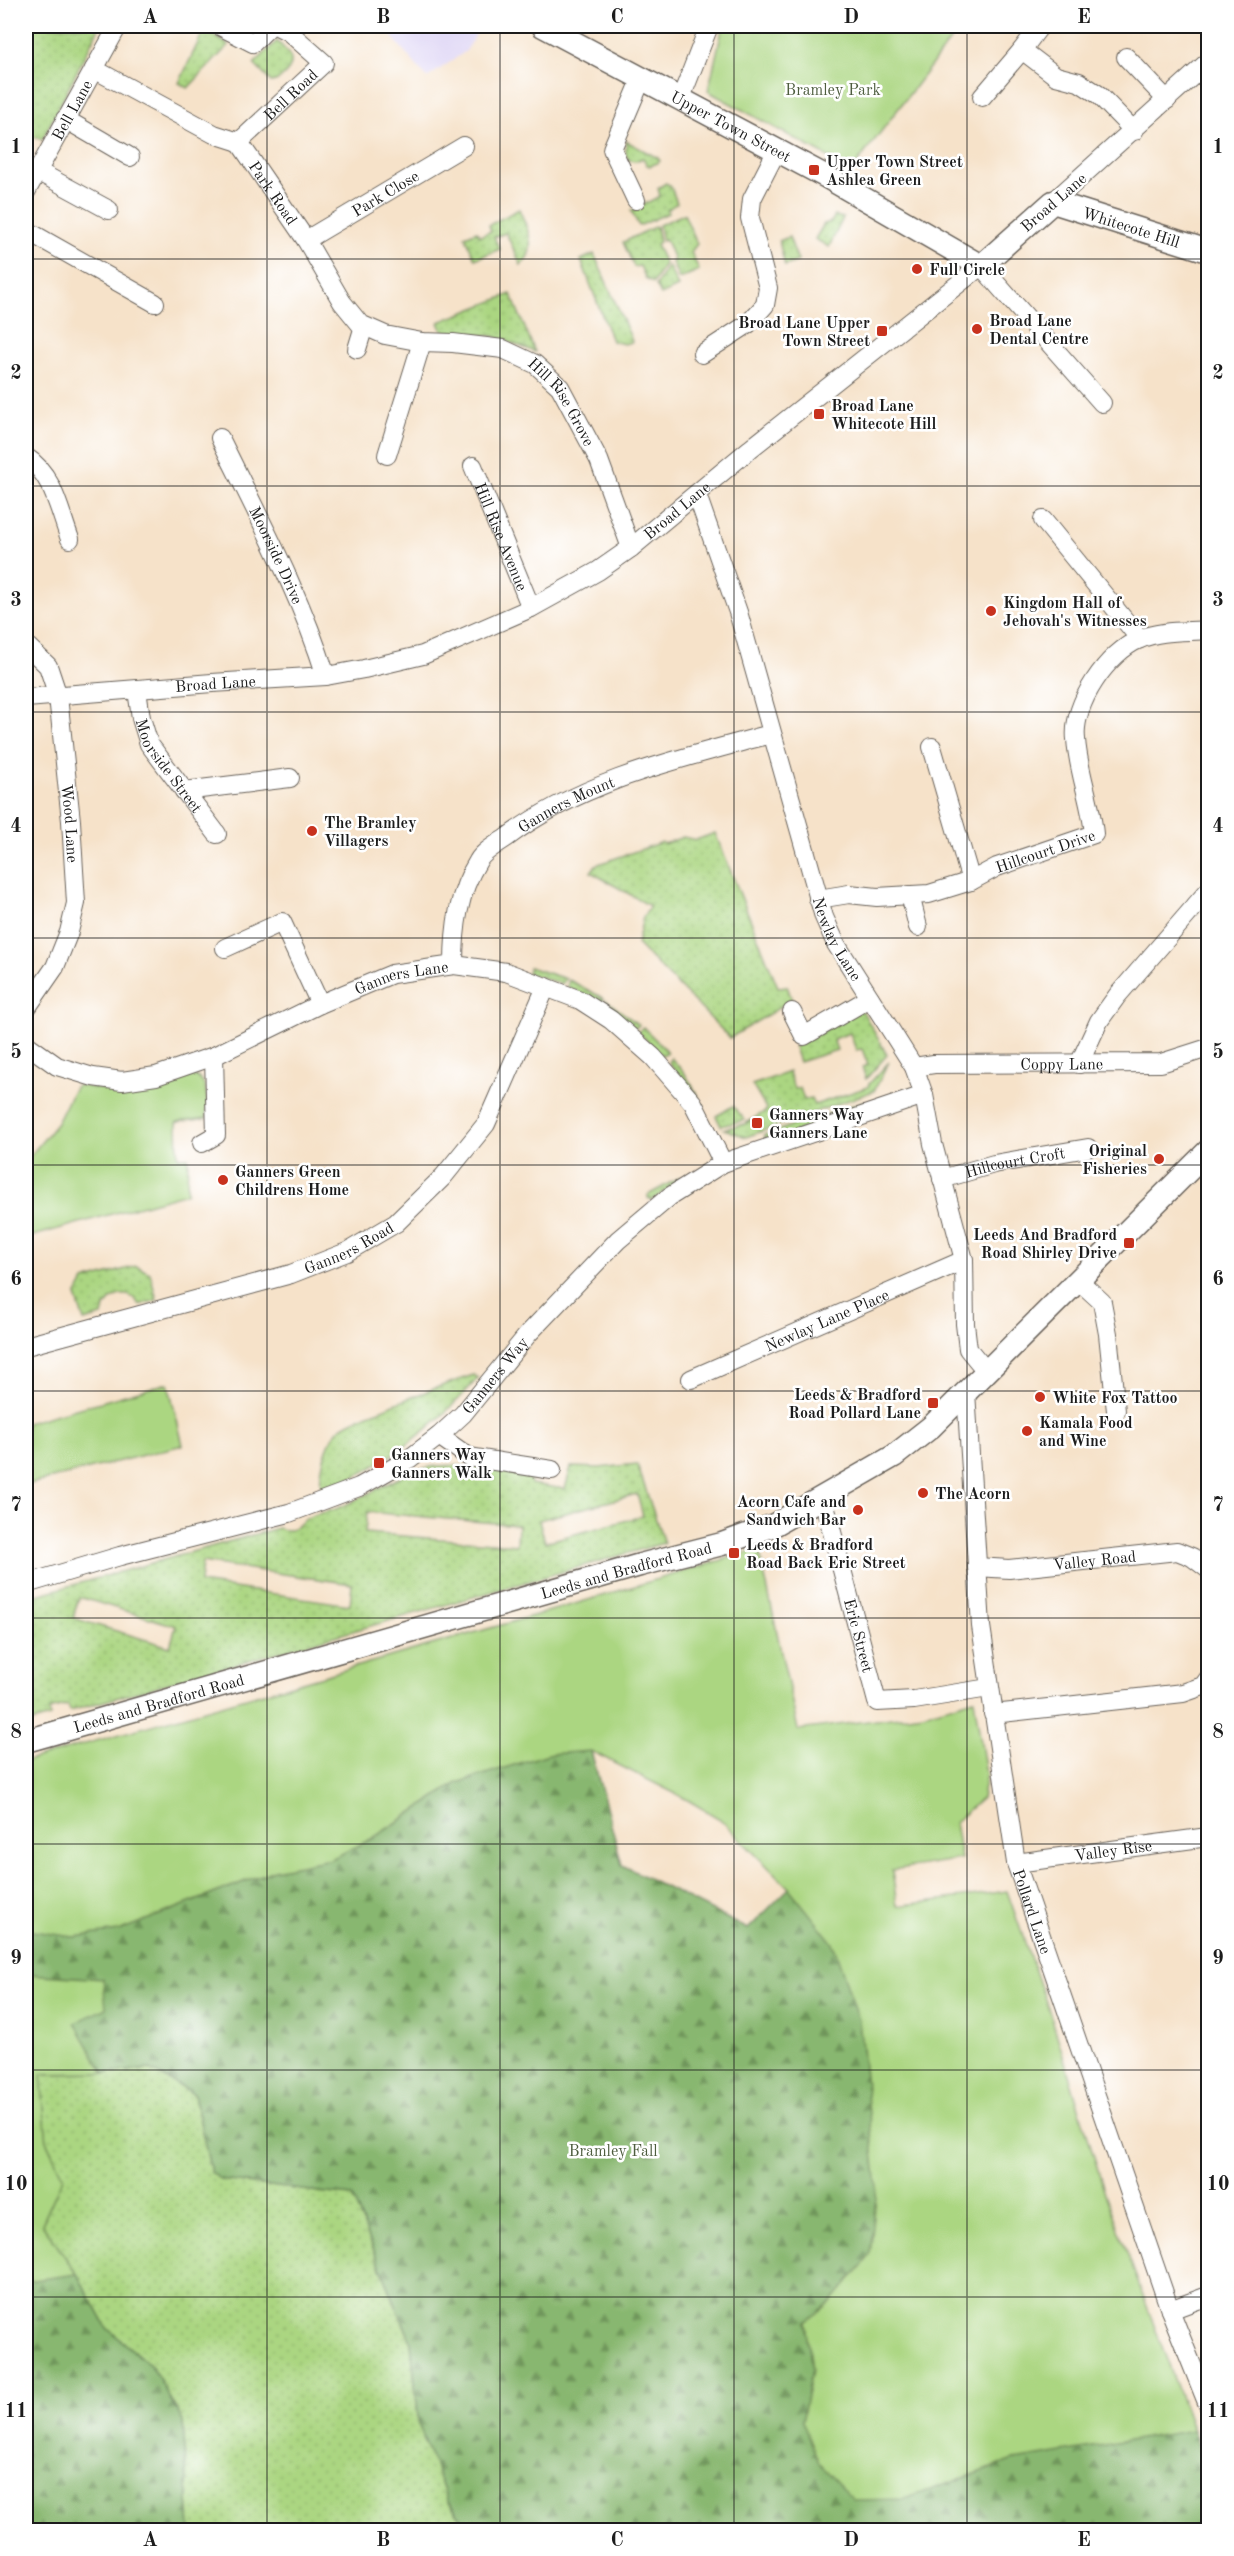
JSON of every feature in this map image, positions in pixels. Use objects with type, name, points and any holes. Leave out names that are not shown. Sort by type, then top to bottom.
[{"type":"main road","name":"Upper Town Street","points":[[543,26],[777,150],[981,266]]},
{"type":"main road","name":"Whitecote Hill","points":[[1053,202],[1209,251]]},
{"type":"main road","name":"Broad Lane","points":[[981,266],[1053,202]]},
{"type":"main road","name":"Leeds and Bradford Road","points":[[26,1741],[629,1568],[722,1544],[774,1525],[894,1456],[931,1427],[1209,1151]]},
{"type":"street","name":"Bell Lane","points":[[26,192],[118,26]]},
{"type":"street","points":[[220,26],[253,43],[270,26]]},
{"type":"street","name":"Bell Road","points":[[239,142],[324,63],[289,32],[277,26]]},
{"type":"street","points":[[681,98],[709,26]]},
{"type":"street","points":[[982,97],[1040,26]]},
{"type":"street","points":[[1022,50],[1056,76],[1079,82],[1099,95],[1134,130]]},
{"type":"street","points":[[1126,57],[1167,100]]},
{"type":"street","name":"Broad Lane","points":[[1053,202],[1209,62]]},
{"type":"street","name":"Park Road","points":[[94,69],[213,134],[239,142],[306,240],[342,303],[364,326],[385,335],[422,342]]},
{"type":"street","points":[[636,200],[612,149],[642,78]]},
{"type":"street","points":[[65,119],[130,157]]},
{"type":"street","name":"Park Close","points":[[306,240],[464,146]]},
{"type":"street","points":[[702,354],[748,324],[765,305],[768,288],[750,218],[752,199],[777,150]]},
{"type":"street","points":[[37,171],[110,210]]},
{"type":"street","points":[[26,230],[155,303]]},
{"type":"street","points":[[981,266],[1102,403]]},
{"type":"street","name":"Broad Lane","points":[[26,698],[327,676],[423,655],[531,608],[598,571],[631,548],[750,449],[981,266]]},
{"type":"street","points":[[357,349],[364,326]]},
{"type":"street","points":[[387,455],[422,342]]},
{"type":"street","name":"Hill Rise Grove","points":[[422,342],[503,349],[535,364],[560,387],[598,460],[631,548]]},
{"type":"street","name":"Moorside Drive","points":[[219,438],[289,580],[315,640],[327,676]]},
{"type":"street","points":[[26,457],[40,468],[50,482],[69,539]]},
{"type":"street","name":"Hill Rise Avenue","points":[[473,466],[531,608]]},
{"type":"street","name":"Newlay Lane","points":[[697,495],[738,612],[818,899],[836,944],[914,1067],[924,1095],[942,1179],[964,1260],[965,1324],[968,1349],[987,1372]]},
{"type":"street","points":[[1043,520],[1140,639]]},
{"type":"street","name":"Hillcourt Drive","points":[[818,899],[849,894],[878,897],[929,894],[971,881],[997,867],[1094,834],[1075,736],[1082,704],[1097,677],[1117,654],[1140,639],[1169,633],[1209,630]]},
{"type":"street","name":"Wood Lane","points":[[26,645],[48,666],[58,696],[76,885],[76,903],[62,950],[55,967],[26,1009]]},
{"type":"street","name":"Moorside Street","points":[[137,690],[141,718],[149,744],[217,834]]},
{"type":"street","name":"Ganners Mount","points":[[454,965],[454,933],[461,896],[479,858],[529,820],[602,783],[771,734]]},
{"type":"street","points":[[932,747],[971,881]]},
{"type":"street","points":[[184,791],[290,778]]},
{"type":"street","points":[[1079,1064],[1099,1021],[1117,996],[1209,891]]},
{"type":"street","points":[[909,895],[918,927]]},
{"type":"street","points":[[225,948],[282,922],[320,1004]]},
{"type":"street","name":"Ganners Lane","points":[[26,1044],[57,1066],[93,1077],[122,1081],[156,1076],[214,1056],[320,1004],[393,974],[454,965],[506,972],[580,1000],[611,1020],[653,1057],[693,1103],[723,1163]]},
{"type":"street","name":"Ganners Road","points":[[26,1347],[291,1274],[346,1252],[396,1223],[443,1178],[486,1124],[546,987]]},
{"type":"street","points":[[792,1012],[804,1036],[870,998]]},
{"type":"street","name":"Coppy Lane","points":[[914,1067],[934,1064],[1161,1063],[1209,1048]]},
{"type":"street","points":[[202,1143],[216,1135],[214,1056]]},
{"type":"street","name":"Ganners Way","points":[[26,1584],[120,1556],[289,1513],[359,1486],[409,1459],[463,1414],[529,1333],[618,1240],[669,1197],[723,1163],[924,1095]]},
{"type":"street","name":"Hillcourt Croft","points":[[942,1179],[994,1164],[1088,1148]]},
{"type":"street","name":"Newlay Lane Place","points":[[692,1379],[964,1260]]},
{"type":"street","points":[[1078,1280],[1102,1302],[1108,1334],[1116,1411]]},
{"type":"street","name":"Pollard Lane","points":[[966,1392],[977,1567],[989,1688],[1016,1863],[1170,2310],[1209,2405]]},
{"type":"street","points":[[439,1436],[470,1457],[552,1470]]},
{"type":"street","name":"Eric Street","points":[[823,1498],[877,1702],[914,1700],[989,1688]]},
{"type":"street","name":"Valley Road","points":[[977,1567],[1008,1569],[1178,1551],[1192,1557],[1209,1569]]},
{"type":"street","points":[[993,1714],[1183,1693],[1203,1686],[1209,1679]]},
{"type":"street","name":"Valley Rise","points":[[1016,1863],[1209,1837]]},
{"type":"street","points":[[1170,2310],[1209,2296]]},
{"type":"shaded area","points":[[383,26],[481,26],[466,51],[427,78]]},
{"type":"green space","points":[[26,26],[94,26],[99,28],[42,140],[26,133]]},
{"type":"green space","name":"Bramley Park","points":[[723,26],[961,26],[852,170],[708,91]]},
{"type":"green space","points":[[204,30],[229,45],[188,88],[179,83]]},
{"type":"green space","points":[[277,41],[288,53],[291,65],[282,77],[271,82],[254,64]]},
{"type":"green space","points":[[626,141],[660,161],[651,166],[647,165],[643,158],[636,161],[629,160],[626,155]]},
{"type":"green space","points":[[666,183],[671,187],[677,203],[667,210],[668,213],[639,226],[631,211],[660,196],[658,188]]},
{"type":"green space","points":[[519,209],[530,238],[529,252],[521,265],[506,233],[494,237],[500,249],[475,259],[465,236],[477,231],[480,236],[491,231],[489,225]]},
{"type":"green space","points":[[684,214],[697,244],[691,252],[699,270],[679,279],[666,240],[662,241],[659,225]]},
{"type":"green space","points":[[835,216],[843,218],[829,247],[815,239],[824,224],[831,222]]},
{"type":"green space","points":[[656,226],[659,242],[656,244],[665,264],[653,283],[646,279],[640,266],[634,267],[623,242]]},
{"type":"green space","points":[[789,237],[798,261],[785,266],[779,241]]},
{"type":"green space","points":[[594,254],[632,342],[624,344],[612,341],[581,260]]},
{"type":"green space","points":[[668,265],[678,287],[661,295],[656,285]]},
{"type":"green space","points":[[511,294],[535,352],[493,336],[442,330],[439,322]]},
{"type":"green space","points":[[715,833],[778,987],[787,986],[792,1000],[730,1038],[637,944],[643,917],[650,906],[591,872],[596,865],[662,842],[664,844],[683,837],[696,840]]},
{"type":"green space","points":[[529,967],[566,979],[562,984],[527,973]]},
{"type":"green space","points":[[569,980],[604,999],[600,1004],[567,986]]},
{"type":"green space","points":[[607,1001],[639,1025],[635,1028],[604,1006]]},
{"type":"green space","points":[[862,1010],[887,1055],[866,1079],[862,1067],[868,1065],[862,1049],[856,1050],[850,1033],[833,1039],[837,1050],[799,1062],[794,1047]]},
{"type":"green space","points":[[643,1027],[667,1053],[662,1055],[638,1032]]},
{"type":"green space","points":[[671,1058],[684,1072],[700,1099],[669,1063]]},
{"type":"green space","points":[[889,1062],[874,1091],[746,1137],[724,1129],[745,1124],[767,1110],[752,1085],[789,1072],[794,1089],[800,1088],[804,1100],[811,1098],[814,1105],[868,1087]]},
{"type":"green space","points":[[193,1075],[203,1082],[205,1087],[207,1118],[177,1122],[178,1157],[188,1157],[187,1193],[26,1238],[26,1161],[57,1123],[75,1087],[79,1085],[111,1090],[143,1088]]},
{"type":"green space","points":[[865,1101],[867,1108],[767,1142],[764,1135]]},
{"type":"green space","points":[[733,1106],[745,1120],[721,1126],[716,1116]]},
{"type":"green space","points":[[679,1178],[681,1180],[652,1200],[648,1198],[648,1195]]},
{"type":"green space","points":[[136,1266],[150,1273],[157,1300],[139,1305],[129,1296],[118,1296],[107,1303],[102,1316],[84,1321],[76,1296],[84,1281]]},
{"type":"green space","points":[[474,1375],[478,1378],[461,1397],[407,1445],[367,1470],[322,1491],[321,1476],[324,1458],[339,1429],[357,1418]]},
{"type":"green space","points":[[168,1383],[183,1445],[26,1485],[26,1423]]},
{"type":"green space","points":[[637,1464],[664,1543],[70,1711],[68,1705],[49,1710],[50,1717],[26,1724],[26,1598],[278,1528],[290,1530],[309,1517],[336,1509],[421,1469],[452,1465],[483,1468],[529,1476],[531,1484],[565,1489],[571,1467],[599,1468]],"holes":[[[637,1494],[643,1516],[545,1542],[539,1520]],[[367,1512],[518,1525],[517,1545],[365,1533]],[[202,1562],[352,1584],[350,1605],[200,1583]],[[79,1597],[176,1626],[170,1647],[73,1618]]]},
{"type":"green space","points":[[759,1549],[798,1730],[923,1714],[974,1699],[986,1774],[982,1798],[955,1822],[961,1859],[892,1870],[897,1906],[1007,1891],[1052,2019],[1106,2196],[1193,2430],[1014,2460],[905,2499],[854,2500],[820,2465],[802,2421],[812,2370],[806,2322],[831,2302],[870,2256],[877,2187],[859,2020],[833,1943],[789,1888],[720,1819],[686,1799],[591,1751],[548,1754],[457,1783],[373,1838],[331,1859],[274,1870],[118,1931],[74,1937],[26,1930],[26,1761]]},
{"type":"green space","name":"Bramley Fall","points":[[591,1751],[622,1865],[748,1929],[789,1888],[833,1943],[859,2020],[877,2187],[871,2256],[831,2302],[806,2322],[812,2370],[802,2421],[905,2499],[1014,2460],[1193,2430],[1208,2473],[1208,2530],[471,2530],[448,2502],[419,2425],[411,2342],[352,2196],[221,2180],[211,2172],[194,2094],[149,2069],[104,2073],[74,2023],[103,1979],[26,1974],[26,1930],[74,1937],[118,1931],[274,1870],[331,1859],[373,1838],[457,1783],[548,1754]]},
{"type":"green space","points":[[26,1974],[103,1979],[106,2008],[75,2023],[104,2073],[41,2074],[47,2143],[63,2177],[42,2224],[77,2274],[26,2281]]},
{"type":"green space","points":[[149,2069],[194,2094],[211,2172],[221,2180],[352,2196],[411,2342],[419,2425],[448,2502],[471,2530],[190,2530],[183,2422],[152,2367],[107,2328],[77,2274],[42,2224],[63,2177],[47,2143],[40,2074],[104,2073]]},
{"type":"green space","points":[[77,2274],[107,2328],[152,2367],[183,2422],[190,2530],[26,2530],[26,2281]]},
{"type":"place","name":"Upper Town Street Ashlea Green","points":[[814,170]]},
{"type":"place","name":"Full Circle","points":[[917,269]]},
{"type":"place","name":"Broad Lane Dental Centre","points":[[977,329]]},
{"type":"place","name":"Broad Lane Upper Town Street","points":[[882,331]]},
{"type":"place","name":"Broad Lane Whitecote Hill","points":[[819,414]]},
{"type":"place","name":"Kingdom Hall of Jehovah's Witnesses","points":[[991,611]]},
{"type":"place","name":"The Bramley Villagers","points":[[312,831]]},
{"type":"place","name":"Ganners Way Ganners Lane","points":[[757,1123]]},
{"type":"place","name":"Original Fisheries","points":[[1159,1159]]},
{"type":"place","name":"Ganners Green Childrens Home","points":[[223,1180]]},
{"type":"place","name":"Leeds And Bradford Road Shirley Drive","points":[[1129,1243]]},
{"type":"place","name":"White Fox Tattoo","points":[[1040,1397]]},
{"type":"place","name":"Leeds & Bradford Road Pollard Lane","points":[[933,1403]]},
{"type":"place","name":"Kamala Food and Wine","points":[[1027,1431]]},
{"type":"place","name":"Ganners Way Ganners Walk","points":[[379,1463]]},
{"type":"place","name":"The Acorn","points":[[923,1493]]},
{"type":"place","name":"Acorn Cafe and Sandwich Bar","points":[[858,1510]]},
{"type":"place","name":"Leeds & Bradford Road Back Eric Street","points":[[734,1553]]}]
